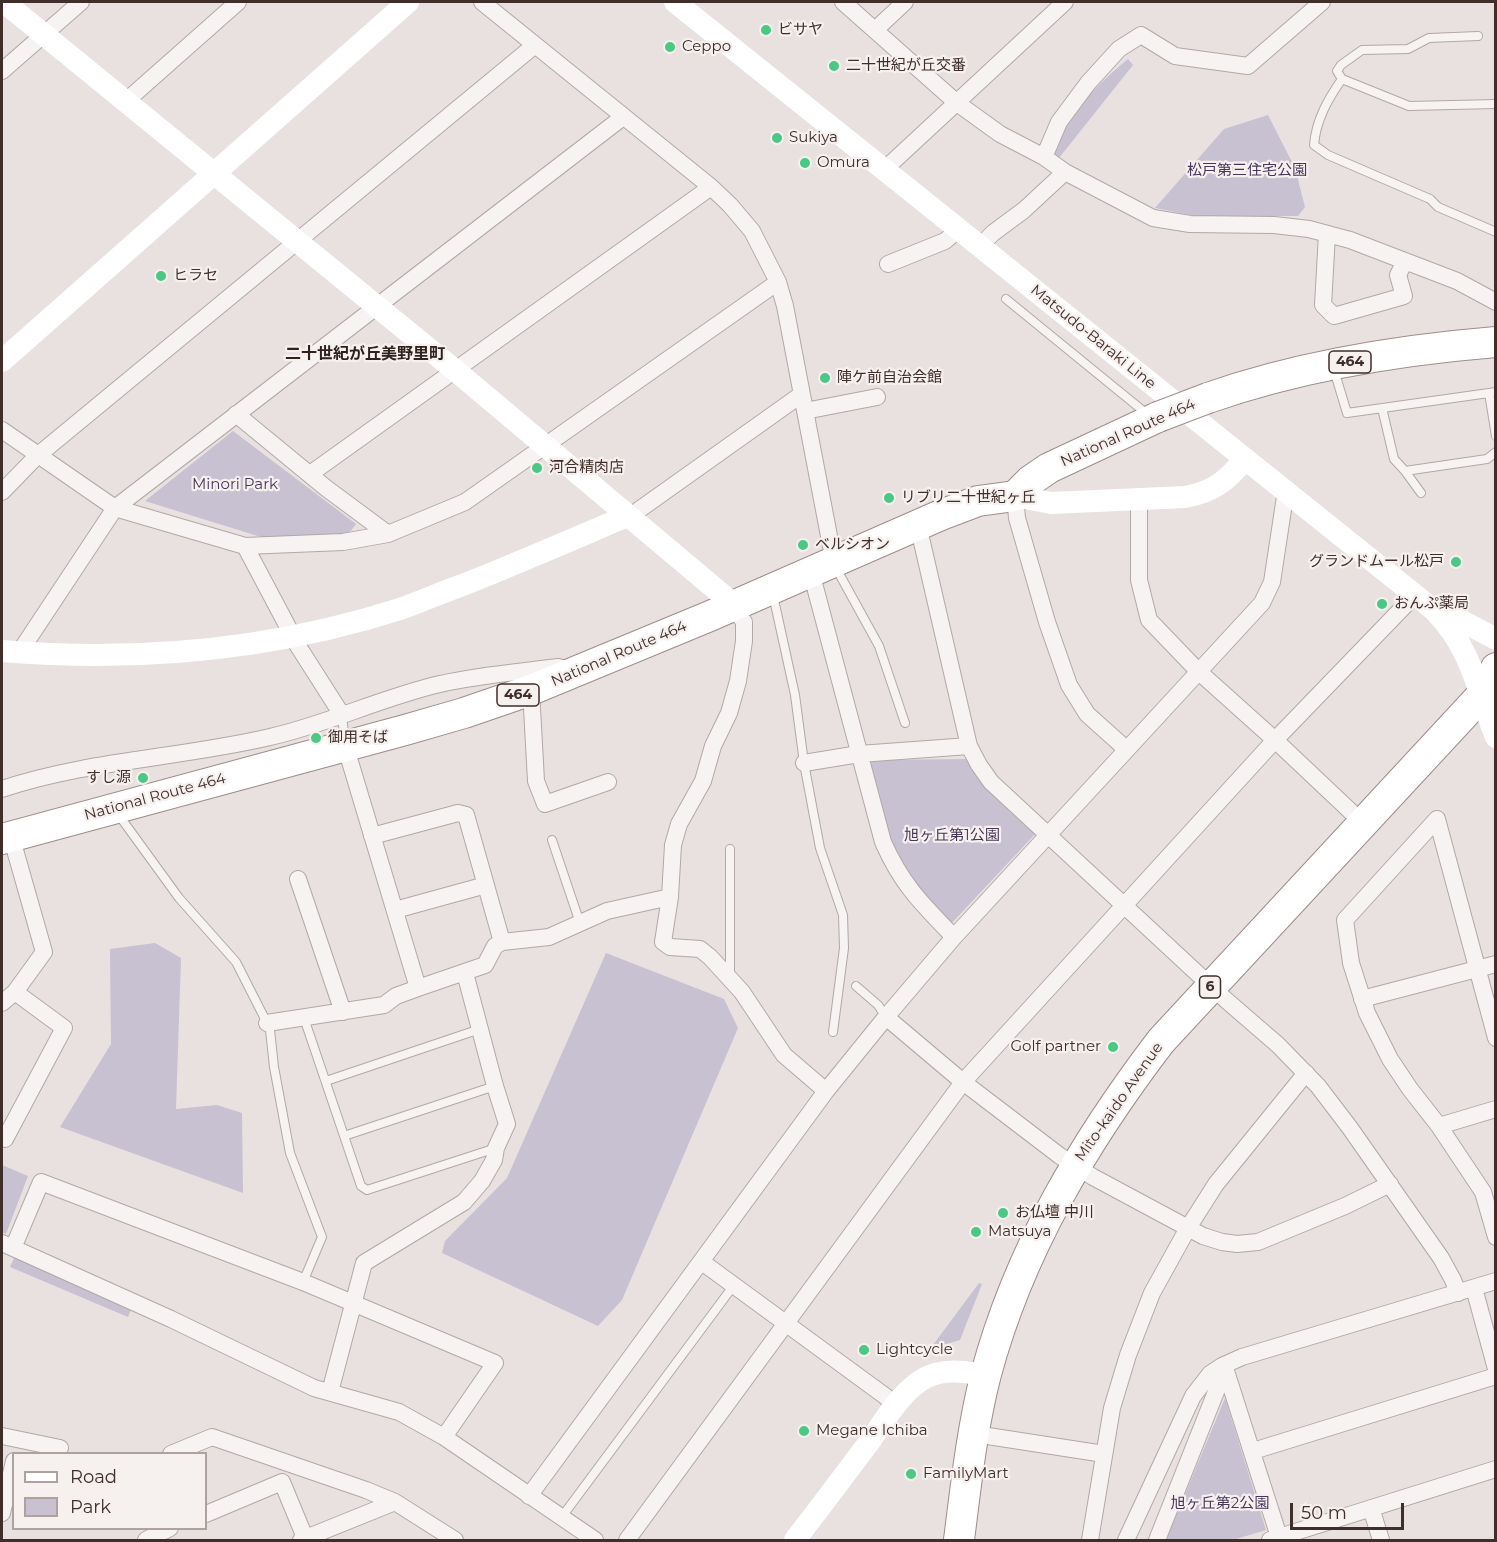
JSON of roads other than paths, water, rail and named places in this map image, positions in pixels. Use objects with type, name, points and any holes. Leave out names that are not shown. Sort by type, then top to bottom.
[{"type":"highway","name":"464","points":[[1332,365],[1417,351],[1496,342]]},
{"type":"highway","name":"National Route 464","points":[[6,837],[464,713],[531,690],[733,606],[918,525],[978,501],[1015,496],[1030,481],[1049,468],[1156,418],[1262,381],[1332,365]]},
{"type":"highway","name":"Mito-kaido Avenue","points":[[959,1540],[986,1375],[1005,1315],[1024,1267],[1038,1235],[1075,1166],[1136,1074],[1161,1041],[1488,692],[1496,668]]},
{"type":"street","points":[[4,2],[456,371],[733,606],[744,622],[744,641],[738,681],[704,781],[679,824],[673,844],[670,897],[663,942],[670,947],[700,950],[742,992],[784,1056],[826,1091]]},
{"type":"street","points":[[2,71],[81,2]]},
{"type":"street","points":[[125,102],[238,2]]},
{"type":"street","points":[[2,361],[408,2]]},
{"type":"street","points":[[482,2],[711,187],[752,231],[778,282],[806,411],[822,567],[859,754],[883,842],[894,866],[909,890],[954,937]]},
{"type":"street","name":"Matsudo-Baraki Line","points":[[675,2],[1435,611],[1458,639],[1473,670],[1488,692],[1496,737]]},
{"type":"street","points":[[843,2],[957,103],[1000,134],[1153,218],[1190,224],[1274,225],[1309,229],[1350,240],[1406,261],[1457,281],[1496,302]]},
{"type":"street","points":[[875,30],[905,2]]},
{"type":"street","points":[[885,169],[1065,2]]},
{"type":"street","points":[[1044,157],[1059,122],[1088,83],[1119,49],[1141,35],[1175,56],[1248,66],[1322,2]]},
{"type":"street","points":[[2,492],[37,456],[535,45]]},
{"type":"street","points":[[10,652],[115,508],[623,117]]},
{"type":"street","points":[[980,246],[993,232],[1071,175]]},
{"type":"street","points":[[310,474],[711,187]]},
{"type":"street","points":[[888,264],[945,241],[958,229]]},
{"type":"street","points":[[1327,234],[1323,305],[1334,316],[1404,296],[1398,275],[1406,261]]},
{"type":"street","points":[[2,430],[115,508],[245,546],[343,542],[388,534],[465,502],[778,282]]},
{"type":"street","points":[[10,652],[127,656],[207,650],[294,637],[401,609],[636,512],[802,394]]},
{"type":"street","points":[[806,411],[877,397]]},
{"type":"street","points":[[236,414],[388,534]]},
{"type":"street","points":[[1126,749],[1087,714],[1069,685],[1047,622],[1017,518],[1015,496],[1051,503],[1185,497],[1203,494],[1226,479],[1245,459]]},
{"type":"street","points":[[529,1496],[826,1091],[886,1017],[954,937],[1262,603],[1272,582],[1286,490]]},
{"type":"street","points":[[1139,499],[1139,580],[1149,620],[1198,672],[1275,740],[1364,824]]},
{"type":"street","points":[[918,525],[969,746],[979,765],[991,782],[1306,1073],[1344,1119],[1390,1184],[1441,1258],[1458,1293]]},
{"type":"street","points":[[245,546],[294,637],[342,715]]},
{"type":"street","points":[[627,1540],[963,1082],[1275,740],[1416,594]]},
{"type":"street","points":[[1435,611],[1460,620],[1496,639]]},
{"type":"street","points":[[2,789],[27,781],[112,762],[201,751],[272,737],[440,684],[510,672],[558,667],[579,671]]},
{"type":"street","points":[[531,690],[536,781],[545,804],[608,782]]},
{"type":"street","points":[[345,746],[418,988]]},
{"type":"street","points":[[804,763],[859,754],[969,746]]},
{"type":"street","points":[[372,836],[458,813],[466,814],[502,942]]},
{"type":"street","points":[[1496,1038],[1437,819],[1345,920],[1351,963],[1367,1013],[1390,1059],[1483,1192],[1496,1237]]},
{"type":"street","points":[[2,1003],[15,992],[44,952],[6,837]]},
{"type":"street","points":[[298,879],[343,1012]]},
{"type":"street","points":[[394,910],[486,885]]},
{"type":"street","points":[[267,1023],[384,1005],[396,996],[486,965],[495,946],[502,942],[549,937],[607,910],[670,897]]},
{"type":"street","points":[[1362,999],[1496,964]]},
{"type":"street","points":[[330,1392],[364,1263],[464,1202],[482,1181],[494,1160],[496,1148],[507,1124],[465,973]]},
{"type":"street","points":[[2,1136],[5,1139],[64,1028],[15,992]]},
{"type":"street","points":[[886,1017],[963,1082],[1075,1166],[1203,1236],[1237,1244],[1258,1242],[1345,1206],[1390,1184]]},
{"type":"street","points":[[1090,1540],[1112,1408],[1128,1355],[1152,1293],[1188,1228],[1216,1184],[1306,1073]]},
{"type":"street","points":[[1439,1126],[1496,1109]]},
{"type":"street","points":[[444,1437],[495,1363],[303,1282],[41,1182],[7,1245],[171,1318],[314,1388],[399,1412],[444,1437],[595,1540]]},
{"type":"street","points":[[702,1262],[896,1406]]},
{"type":"street","points":[[1126,1540],[1193,1396],[1210,1374],[1242,1357],[1496,1281]]},
{"type":"street","points":[[1474,1288],[1496,1369]]},
{"type":"street","points":[[1226,1366],[1253,1451],[1276,1540],[1496,1469]]},
{"type":"street","points":[[1157,1540],[1226,1366]]},
{"type":"street","points":[[795,1540],[908,1391],[928,1376],[957,1371],[986,1375]]},
{"type":"street","points":[[1253,1451],[1496,1376]]},
{"type":"street","points":[[975,1434],[1104,1454]]},
{"type":"street","points":[[2,1436],[17,1446],[60,1448]]},
{"type":"street","points":[[176,1452],[212,1437],[395,1502],[452,1540]]},
{"type":"street","points":[[284,1461],[282,1482],[304,1540],[395,1502]]},
{"type":"street","points":[[2,1513],[12,1470]]},
{"type":"street","points":[[207,1514],[282,1482]]},
{"type":"street","points":[[1371,1509],[1381,1540]]},
{"type":"lane","points":[[1478,36],[1429,38],[1408,49],[1362,50],[1341,65],[1337,71],[1342,79],[1409,106],[1496,104]]},
{"type":"lane","points":[[1342,79],[1328,99],[1315,133],[1314,145],[1328,155],[1430,199],[1438,207],[1496,232]]},
{"type":"lane","points":[[1006,299],[1156,418]]},
{"type":"lane","points":[[1332,365],[1347,413],[1492,392],[1496,436]]},
{"type":"lane","points":[[1382,408],[1394,459],[1421,493]]},
{"type":"lane","points":[[1405,471],[1487,459],[1496,452]]},
{"type":"lane","points":[[822,567],[879,646],[905,723]]},
{"type":"lane","points":[[771,589],[787,653],[820,848],[843,915],[844,948],[833,1032]]},
{"type":"lane","points":[[342,715],[345,746]]},
{"type":"lane","points":[[114,808],[179,898],[236,962],[270,1030],[274,1067],[290,1153],[322,1237],[303,1282]]},
{"type":"lane","points":[[552,840],[580,923]]},
{"type":"lane","points":[[730,849],[730,979]]},
{"type":"lane","points":[[856,986],[878,1005],[886,1017]]},
{"type":"lane","points":[[304,1018],[361,1186],[367,1191],[496,1148]]},
{"type":"lane","points":[[326,1081],[480,1029]]},
{"type":"lane","points":[[344,1136],[495,1086]]},
{"type":"lane","points":[[561,1518],[734,1285]]},
{"type":"place","name":"ビサヤ","points":[[766,30]]},
{"type":"place","name":"Ceppo","points":[[670,47]]},
{"type":"place","name":"二十世紀が丘交番","points":[[834,66]]},
{"type":"place","name":"Sukiya","points":[[777,138]]},
{"type":"place","name":"Omura","points":[[805,163]]},
{"type":"place","name":"ヒラセ","points":[[161,276]]},
{"type":"place","name":"陣ケ前自治会館","points":[[825,378]]},
{"type":"place","name":"河合精肉店","points":[[537,468]]},
{"type":"place","name":"リブリ二十世紀ヶ丘","points":[[889,498]]},
{"type":"place","name":"ベルシオン","points":[[803,545]]},
{"type":"place","name":"グランドムール松戸","points":[[1456,562]]},
{"type":"place","name":"おんぷ薬局","points":[[1382,604]]},
{"type":"place","name":"御用そば","points":[[316,738]]},
{"type":"place","name":"すし源","points":[[143,778]]},
{"type":"place","name":"Golf partner","points":[[1113,1047]]},
{"type":"place","name":"お仏壇 中川","points":[[1003,1213]]},
{"type":"place","name":"Matsuya","points":[[976,1232]]},
{"type":"place","name":"Lightcycle","points":[[864,1350]]},
{"type":"place","name":"Megane Ichiba","points":[[804,1431]]},
{"type":"place","name":"FamilyMart","points":[[911,1474]]},
{"type":"district","name":"二十世紀が丘美野里町","points":[[365,354]]},
{"type":"park label","name":"松戸第三住宅公園","points":[[1247,171]]},
{"type":"park label","name":"Minori Park","points":[[235,485]]},
{"type":"park label","name":"旭ヶ丘第1公園","points":[[952,836]]},
{"type":"park label","name":"旭ヶ丘第2公園","points":[[1220,1504]]}]
